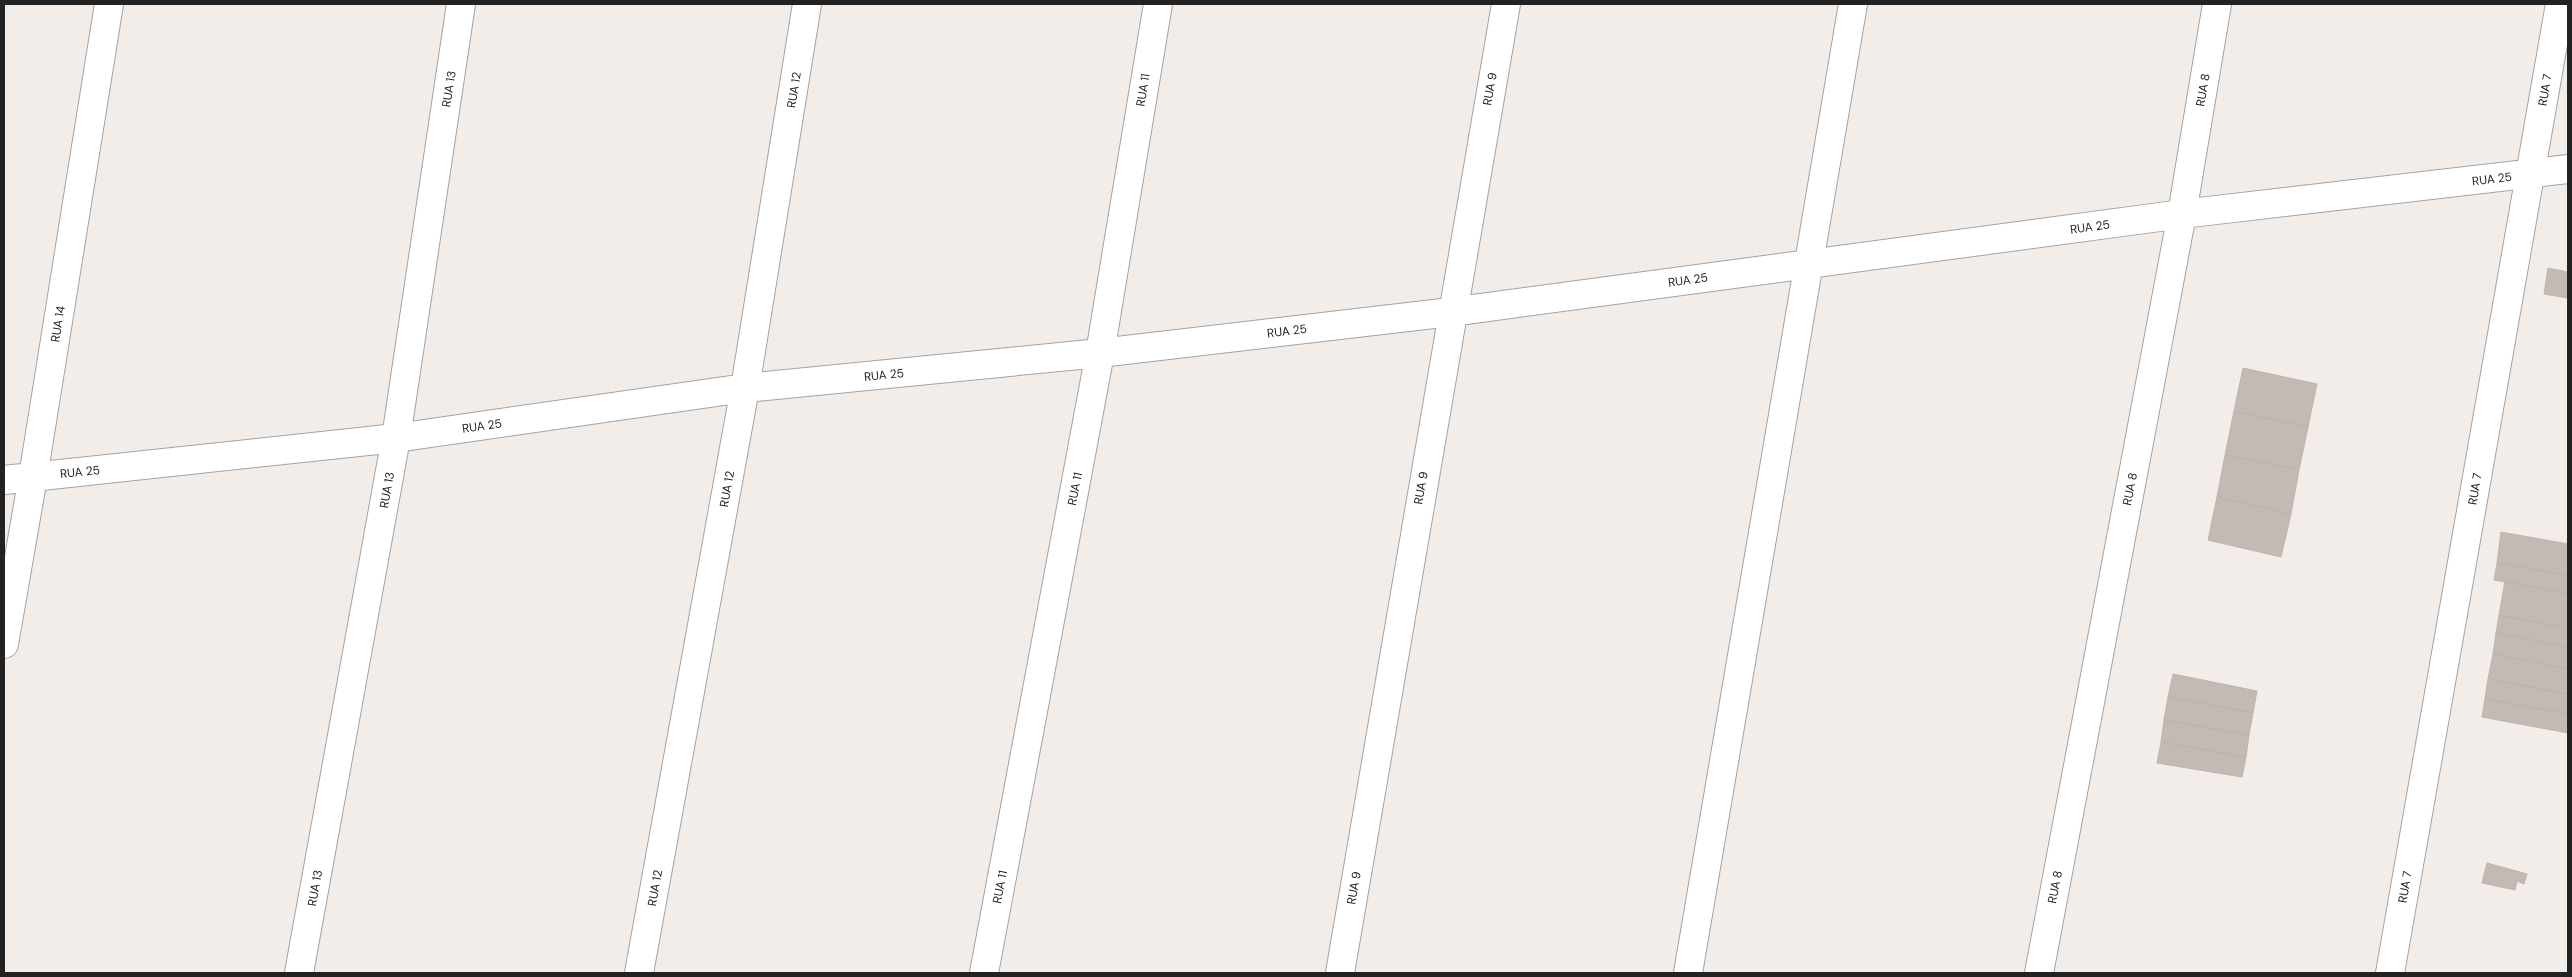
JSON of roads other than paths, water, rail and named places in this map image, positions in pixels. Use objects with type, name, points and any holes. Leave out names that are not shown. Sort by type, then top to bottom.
[{"type":"street","name":"RUA 14","points":[[4,644],[33,477],[109,4]]},
{"type":"street","name":"RUA 13","points":[[299,973],[396,438],[462,4]]},
{"type":"street","name":"RUA 12","points":[[639,973],[745,388],[808,4]]},
{"type":"street","name":"RUA 11","points":[[984,973],[1100,353],[1158,4]]},
{"type":"street","name":"RUA 9","points":[[1340,973],[1451,312],[1506,4]]},
{"type":"street","points":[[1688,973],[1811,264],[1853,4]]},
{"type":"street","name":"RUA 8","points":[[2039,973],[2182,214],[2218,4]]},
{"type":"street","name":"RUA 7","points":[[2390,973],[2560,4]]},
{"type":"street","name":"RUA 25","points":[[4,480],[396,438],[745,388],[1100,353],[1451,312],[2182,214],[2568,169]]}]
